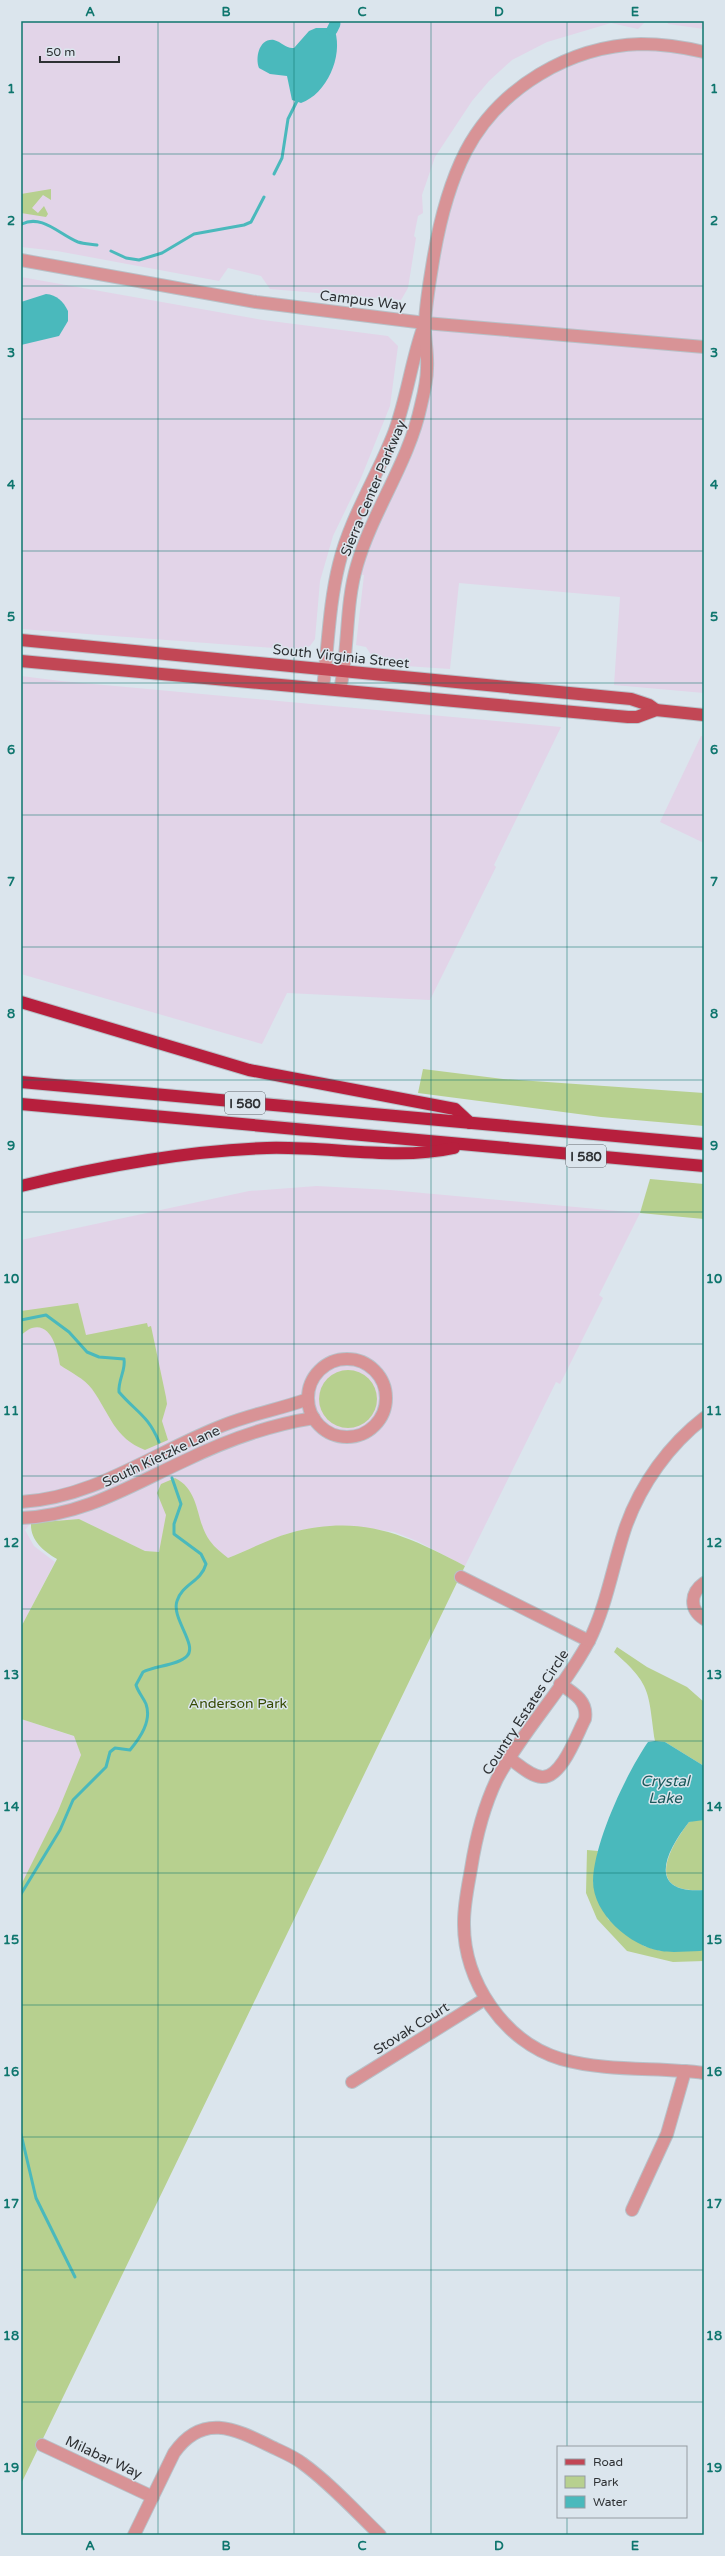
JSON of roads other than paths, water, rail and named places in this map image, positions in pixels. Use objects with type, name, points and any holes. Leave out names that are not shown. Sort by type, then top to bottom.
[{"type":"highway","points":[[21,1002],[249,1070],[456,1109],[470,1123]]},
{"type":"highway","name":"I 580","points":[[21,1082],[704,1144]]},
{"type":"highway","name":"I 580","points":[[21,1104],[704,1166]]},
{"type":"highway","points":[[21,1186],[130,1162],[211,1152],[268,1148],[419,1154],[467,1145]]},
{"type":"main road","name":"South Virginia Street","points":[[21,640],[631,699],[649,704],[656,710]]},
{"type":"main road","name":"South Virginia Street","points":[[21,661],[628,717],[637,717],[656,710],[704,715]]},
{"type":"street","name":"Sierra Center Parkway","points":[[340,690],[344,672],[352,585],[356,566],[376,515],[398,469],[421,407],[428,367],[425,323],[435,250],[453,182],[471,143],[500,106],[520,88],[544,71],[588,53],[641,44],[671,46],[704,52]]},
{"type":"street","name":"Campus Way","points":[[21,260],[256,302],[425,323],[704,347]]},
{"type":"street","name":"Sierra Center Parkway","points":[[323,688],[339,564],[351,528],[394,433],[407,389],[414,352],[425,323]]},
{"type":"street","points":[[342,1359],[353,1359],[366,1364],[378,1374],[385,1389],[384,1412],[377,1424],[366,1433],[354,1437],[331,1434],[322,1428],[314,1418],[308,1399],[313,1380],[323,1368],[342,1359]]},
{"type":"street","name":"South Kietzke Lane","points":[[21,1502],[68,1496],[102,1483],[224,1425],[308,1399]]},
{"type":"street","name":"South Kietzke Lane","points":[[21,1518],[55,1515],[89,1506],[228,1441],[286,1423],[314,1418]]},
{"type":"street","name":"Country Estates Circle","points":[[702,1425],[676,1443],[660,1463],[635,1504],[626,1526],[600,1613],[589,1641],[509,1758],[488,1798],[480,1822],[465,1903],[465,1943],[477,1984],[485,1999],[511,2029],[542,2051],[560,2058],[600,2066],[704,2073]]},
{"type":"street","points":[[461,1577],[589,1641]]},
{"type":"street","points":[[704,1583],[698,1588],[692,1601],[694,1609],[704,1619]]},
{"type":"street","points":[[509,1758],[529,1772],[542,1777],[551,1776],[562,1764],[585,1719],[586,1712],[580,1699],[560,1684]]},
{"type":"street","name":"Stovak Court","points":[[352,2082],[485,1999]]},
{"type":"street","points":[[632,2210],[667,2134],[685,2071]]},
{"type":"street","points":[[134,2535],[182,2442],[200,2430],[222,2428],[251,2436],[300,2461],[380,2535]]},
{"type":"street","name":"Milabar Way","points":[[42,2444],[153,2497]]},
{"type":"water","points":[[316,28],[328,28],[335,31],[337,52],[335,62],[325,83],[310,98],[301,103],[292,100],[287,76],[270,74],[259,68],[258,54],[262,45],[269,40],[274,40],[294,48],[309,31]]},
{"type":"water","points":[[46,294],[56,297],[62,301],[68,311],[68,321],[59,336],[21,345],[21,302]]},
{"type":"water","name":"Crystal Lake","points":[[648,1742],[665,1742],[704,1766],[704,1820],[689,1822],[673,1846],[668,1858],[666,1869],[667,1878],[674,1885],[686,1889],[704,1890],[704,1950],[700,1951],[661,1951],[637,1943],[615,1926],[606,1916],[599,1905],[595,1893],[593,1881],[595,1865],[605,1828],[621,1790],[639,1756]]},
{"type":"waterway","points":[[332,30],[335,24]]},
{"type":"waterway","points":[[274,174],[282,158],[288,119],[297,101]]},
{"type":"waterway","points":[[111,251],[126,258],[139,260],[162,253],[194,234],[244,225],[251,222],[264,197]]},
{"type":"waterway","points":[[22,224],[29,222],[44,223],[78,242],[97,245]]},
{"type":"waterway","points":[[21,1320],[46,1315],[69,1332],[87,1352],[99,1357],[124,1359],[119,1392],[146,1420],[159,1442]]},
{"type":"waterway","points":[[21,1894],[60,1830],[73,1800],[106,1767],[110,1752],[115,1748],[130,1750],[141,1735],[146,1723],[147,1710],[146,1704],[136,1685],[143,1672],[183,1659],[187,1656],[189,1651],[187,1638],[180,1623],[176,1608],[177,1601],[179,1595],[200,1575],[206,1564],[201,1554],[174,1534],[174,1524],[181,1504],[172,1478]]},
{"type":"waterway","points":[[21,2134],[36,2198],[75,2277]]},
{"type":"park label","name":"Anderson Park","points":[[238,1703]]}]
